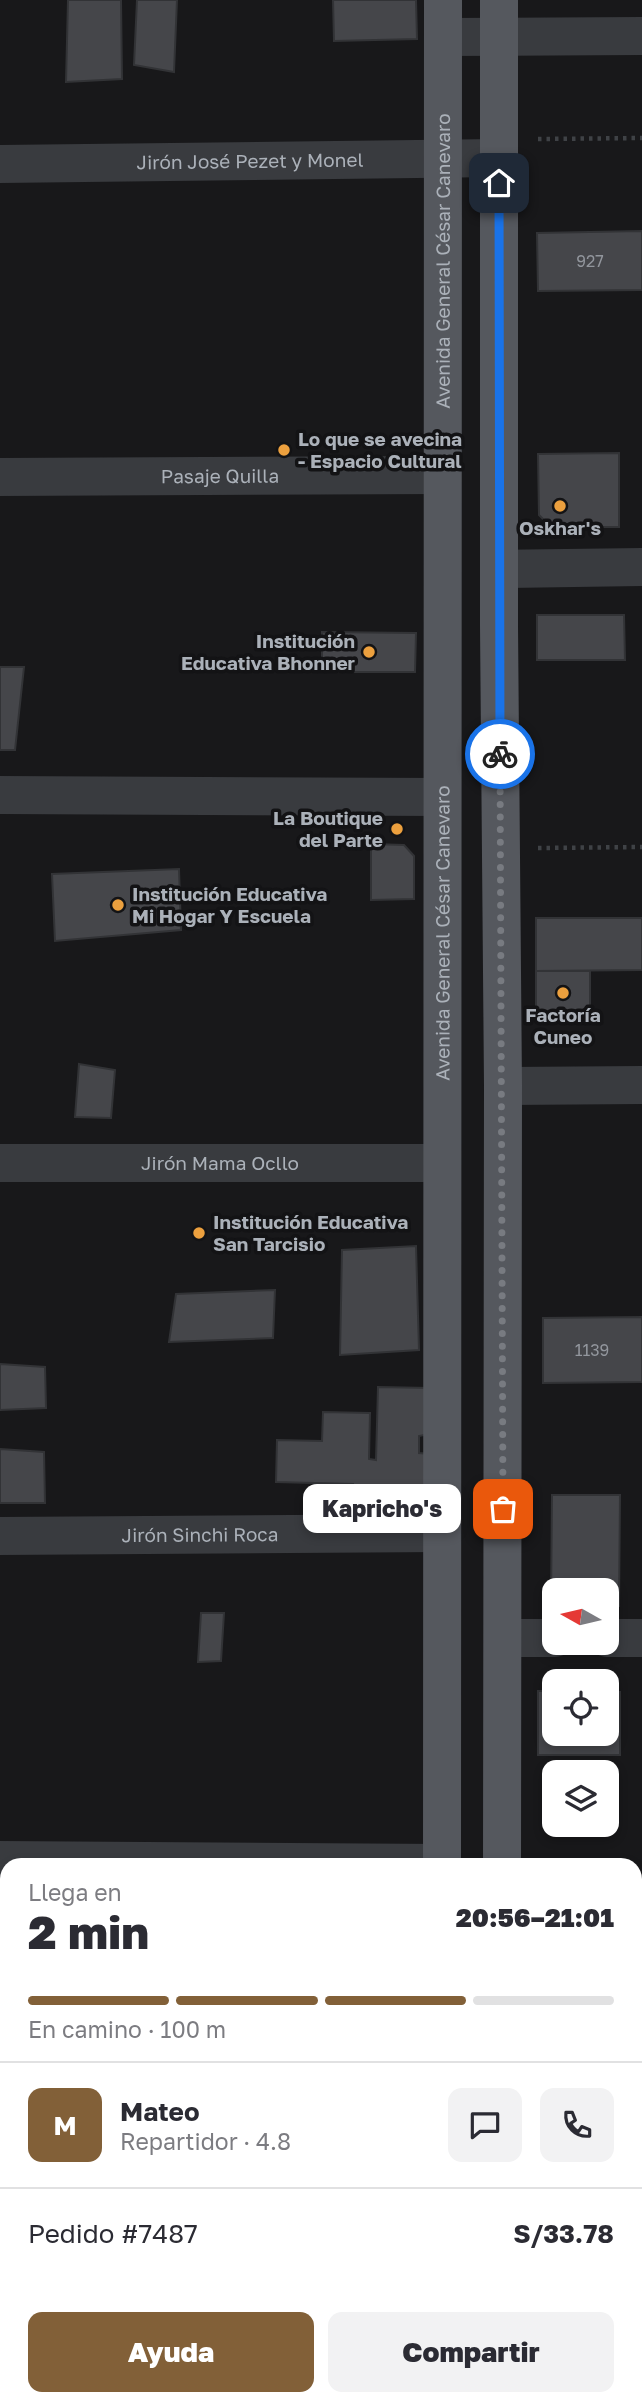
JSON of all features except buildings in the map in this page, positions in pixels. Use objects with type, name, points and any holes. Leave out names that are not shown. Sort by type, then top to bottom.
[{"type":"main road","points":[[499,18],[503,1086],[502,1858]]},
{"type":"main road","name":"Avenida General César Canevaro","points":[[442,1858],[443,19]]},
{"type":"street","points":[[443,19],[499,18],[642,36]]},
{"type":"street","name":"Jirón José Pezet y Monel","points":[[0,164],[443,158],[499,149]]},
{"type":"street","name":"Pasaje Quilla","points":[[0,477],[442,475]]},
{"type":"street","points":[[499,569],[642,567]]},
{"type":"street","points":[[0,795],[442,797]]},
{"type":"street","points":[[503,1086],[642,1085]]},
{"type":"street","name":"Jirón Mama Ocllo","points":[[0,1163],[442,1163]]},
{"type":"street","name":"Jirón Sinchi Roca","points":[[0,1536],[442,1532]]},
{"type":"street","points":[[503,1638],[542,1638]]},
{"type":"street","points":[[620,1638],[642,1638]]},
{"type":"path","points":[[499,149],[642,138]]},
{"type":"path","points":[[501,848],[642,847]]},
{"type":"way so far","points":[[500,754],[503,1509]]},
{"type":"place","name":"Lo que se avecina - Espacio Cultural","points":[[284,450]]},
{"type":"place","name":"Oskhar's","points":[[560,506]]},
{"type":"place","name":"Institución Educativa Bhonner","points":[[369,652]]},
{"type":"place","name":"La Boutique del Parte","points":[[397,829]]},
{"type":"place","name":"Institución Educativa Mi Hogar Y Escuela","points":[[118,905]]},
{"type":"place","name":"Factoría Cuneo","points":[[563,993]]},
{"type":"place","name":"Institución Educativa San Tarcisio","points":[[199,1233]]},
{"type":"place","name":"Kapricho's","points":[[503,1509]]},
{"type":"route","points":[[499,183],[500,754]]}]
